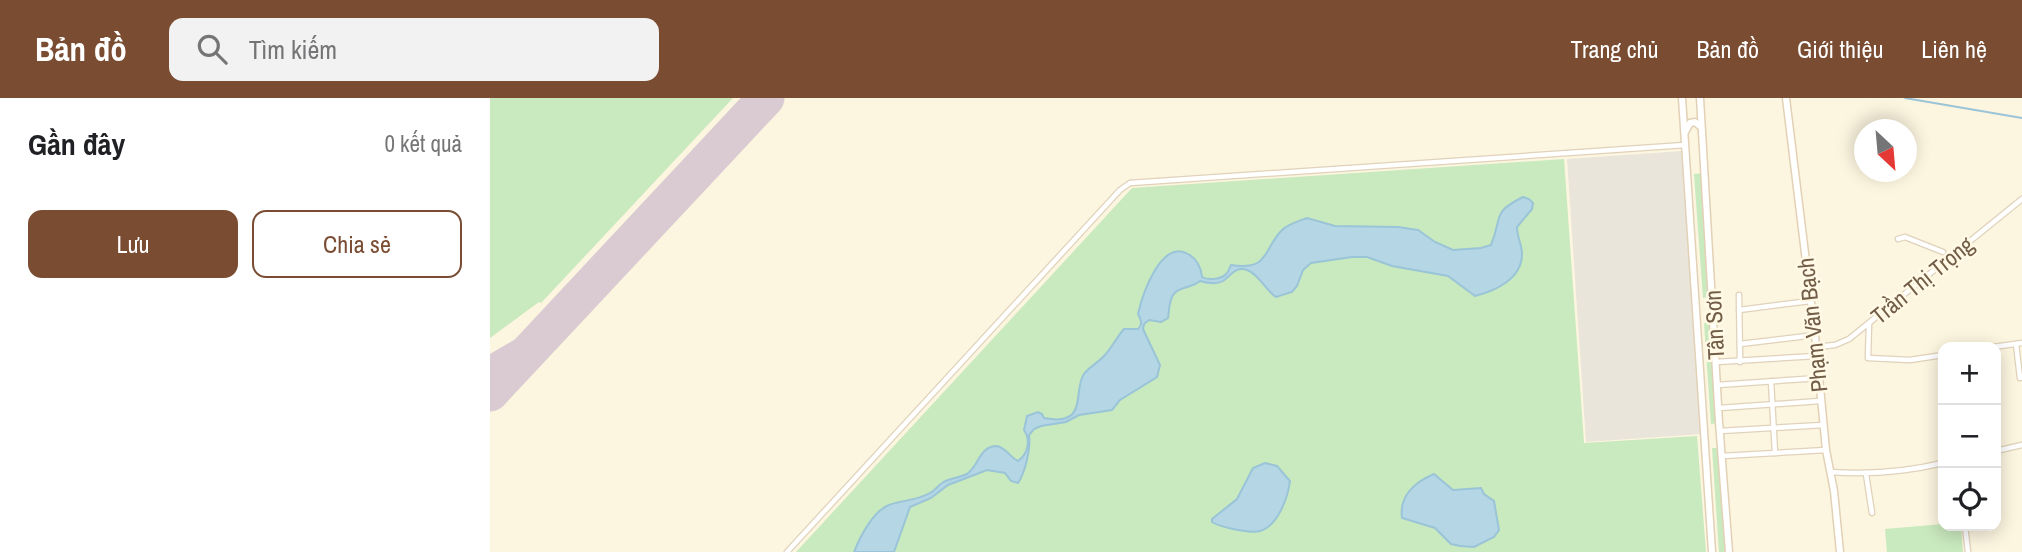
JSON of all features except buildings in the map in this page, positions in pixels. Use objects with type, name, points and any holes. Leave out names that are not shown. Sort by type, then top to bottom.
[{"type":"street","name":"Tân Sơn","points":[[1682,98],[1712,552]]},
{"type":"street","name":"Tân Sơn","points":[[1700,98],[1729,552]]},
{"type":"street","name":"Phạm Văn Bạch","points":[[1786,98],[1840,552]]},
{"type":"street","points":[[1685,132],[1690,123],[1695,122],[1702,129]]},
{"type":"street","points":[[787,552],[1111,200],[1130,183],[1686,145]]},
{"type":"street","points":[[1687,161],[1693,168],[1704,162]]},
{"type":"street","name":"Trần Thị Trọng","points":[[1816,346],[1835,345],[1849,339],[2022,199]]},
{"type":"street","points":[[1898,239],[1905,237],[1943,252]]},
{"type":"street","points":[[1697,295],[1699,301],[1704,304],[1712,298]]},
{"type":"street","points":[[1739,295],[1740,362]]},
{"type":"street","points":[[1739,310],[1810,301]]},
{"type":"street","points":[[1698,320],[1700,316],[1707,314],[1713,320]]},
{"type":"street","points":[[1869,323],[1868,358],[1910,360],[1938,356]]},
{"type":"street","points":[[1740,344],[1815,335]]},
{"type":"street","points":[[2001,346],[2019,343],[2020,378]]},
{"type":"street","points":[[1716,362],[1816,356]]},
{"type":"street","points":[[1717,385],[1819,378]]},
{"type":"street","points":[[1770,381],[1775,453]]},
{"type":"street","points":[[1718,408],[1820,401]]},
{"type":"street","points":[[1704,423],[1712,428],[1719,422]]},
{"type":"street","points":[[1720,431],[1823,425]]},
{"type":"street","points":[[1705,444],[1712,438],[1720,443]]},
{"type":"street","points":[[2001,450],[2022,445]]},
{"type":"street","points":[[1722,456],[1826,450]]},
{"type":"street","points":[[1830,472],[1901,472],[1938,464]]},
{"type":"street","points":[[1866,474],[1872,513]]},
{"type":"street","points":[[1966,531],[1968,552]]},
{"type":"shaded area","points":[[1683,151],[1702,434],[1586,442],[1567,159]]},
{"type":"green space","points":[[490,98],[733,98],[541,303],[490,338]]},
{"type":"green space","points":[[1564,159],[1584,443],[1697,436],[1706,552],[796,552],[1132,188]]},
{"type":"green space","points":[[1704,173],[1712,296],[1703,298],[1694,174]]},
{"type":"green space","points":[[1704,323],[1713,323],[1719,423],[1711,424]]},
{"type":"green space","points":[[1712,448],[1721,448],[1729,552],[1719,552]]},
{"type":"green space","points":[[1938,524],[1938,531],[1961,531],[1963,552],[1887,552],[1885,529]]},
{"type":"water","points":[[1523,197],[1533,203],[1532,209],[1517,227],[1521,263],[1506,282],[1475,296],[1448,276],[1392,266],[1367,257],[1311,263],[1303,270],[1292,292],[1276,297],[1255,275],[1243,269],[1236,270],[1220,282],[1200,281],[1179,290],[1173,295],[1168,318],[1161,322],[1149,320],[1144,324],[1143,329],[1160,365],[1157,377],[1120,400],[1112,410],[1079,415],[1066,422],[1034,429],[1029,435],[1027,460],[1018,483],[1011,481],[1005,473],[987,470],[948,485],[931,498],[910,507],[894,552],[854,552],[868,525],[883,508],[925,496],[945,481],[967,474],[986,449],[1000,447],[1018,461],[1027,447],[1024,430],[1027,416],[1038,412],[1044,418],[1058,419],[1074,413],[1084,374],[1105,355],[1124,329],[1140,327],[1138,314],[1148,283],[1161,261],[1169,254],[1178,251],[1188,254],[1198,264],[1202,277],[1218,278],[1227,273],[1231,265],[1244,266],[1259,262],[1282,230],[1307,218],[1335,226],[1418,230],[1453,250],[1481,248],[1491,245],[1500,216],[1506,207]]},
{"type":"water","points":[[1265,463],[1277,466],[1290,481],[1284,503],[1272,523],[1260,531],[1252,532],[1212,522],[1212,519],[1237,499],[1253,468]]},
{"type":"water","points":[[1434,474],[1453,490],[1481,488],[1484,494],[1494,501],[1499,530],[1494,537],[1474,547],[1460,546],[1451,544],[1435,528],[1402,518],[1403,503],[1410,491]]},
{"type":"waterway","points":[[1905,98],[2022,118]]},
{"type":"taxiway","points":[[490,362],[538,334],[562,316]]},
{"type":"runway","points":[[490,393],[766,98]]}]
